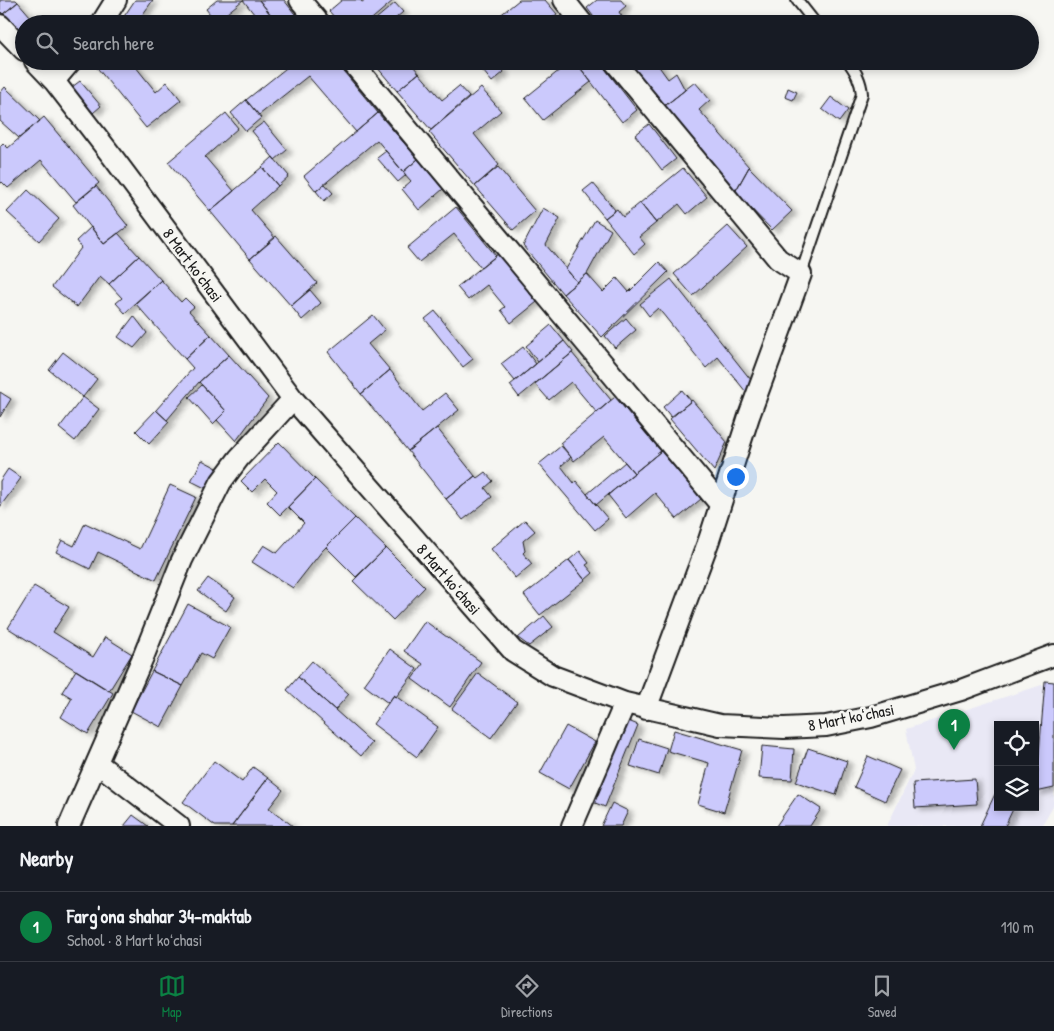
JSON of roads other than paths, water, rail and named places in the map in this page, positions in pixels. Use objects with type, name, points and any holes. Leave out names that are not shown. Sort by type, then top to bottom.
[{"type":"street","points":[[107,15],[116,0]]},
{"type":"street","points":[[300,0],[312,15]]},
{"type":"street","points":[[564,0],[576,15]]},
{"type":"street","points":[[0,24],[15,40]]},
{"type":"street","name":"8 Mart koʻchasi","points":[[44,70],[124,172],[293,399],[513,652],[553,676],[646,709],[720,725],[784,728],[826,726],[871,717],[960,690],[1054,655]]},
{"type":"street","points":[[54,81],[63,70]]},
{"type":"street","points":[[358,70],[720,504]]},
{"type":"street","points":[[621,70],[778,259],[801,274],[749,416],[709,540],[646,709]]},
{"type":"street","points":[[69,826],[182,560],[221,482],[239,458],[293,399]]},
{"type":"street","points":[[572,826],[625,703]]},
{"type":"street","points":[[97,763],[179,826]]},
{"type":"lane","points":[[797,0],[809,15]]},
{"type":"lane","points":[[801,274],[862,94],[862,84],[854,70]]},
{"type":"place","name":"Farg'ona shahar 34-maktab","points":[[954,750]]}]
